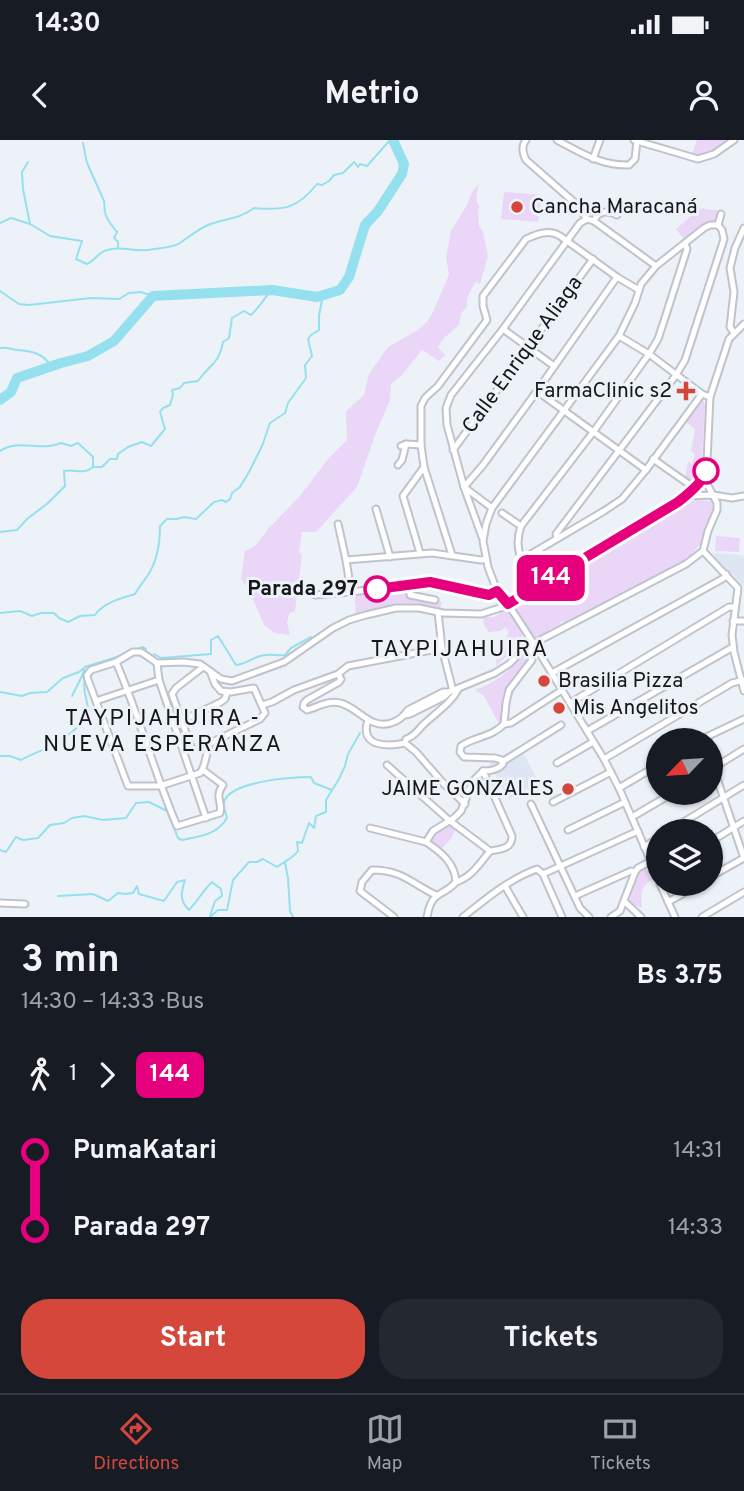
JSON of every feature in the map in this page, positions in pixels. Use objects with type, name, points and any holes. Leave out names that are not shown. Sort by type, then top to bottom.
[{"type":"street","points":[[526,140],[523,152],[526,160],[575,203],[590,220],[656,266]]},
{"type":"street","points":[[557,140],[593,159],[620,165],[632,163],[637,155],[636,141],[698,159],[709,157],[734,140]]},
{"type":"street","points":[[593,159],[600,140]]},
{"type":"street","points":[[617,215],[608,211],[580,223],[451,395],[446,408],[453,450],[497,591],[534,644],[604,759],[646,852]]},
{"type":"street","points":[[557,538],[556,534],[685,360],[724,239],[718,225],[721,214]]},
{"type":"street","points":[[483,541],[492,508],[620,336],[641,284],[656,266],[704,228],[718,225]]},
{"type":"street","points":[[734,333],[730,327],[734,292],[730,268],[734,248],[744,228]]},
{"type":"street","points":[[452,555],[424,467],[421,405],[487,320],[483,296],[526,239],[549,232],[567,240],[639,290]]},
{"type":"street","points":[[537,586],[521,560],[518,549],[521,526],[594,432],[658,339],[687,249],[685,244]]},
{"type":"street","name":"Calle Enrique Aliaga","points":[[453,450],[593,259]]},
{"type":"street","points":[[464,487],[483,465],[618,277]]},
{"type":"street","points":[[338,674],[341,678],[339,682],[307,700],[303,707],[307,710],[330,702],[341,703],[380,725],[398,720],[454,690],[495,673],[509,664],[524,648],[686,564],[704,551],[708,531],[717,510],[706,475],[710,397],[729,339],[744,324]]},
{"type":"street","points":[[503,329],[554,366]]},
{"type":"street","points":[[620,336],[710,397]]},
{"type":"street","points":[[537,391],[646,470]]},
{"type":"street","points":[[521,560],[622,499],[702,394]]},
{"type":"street","points":[[398,465],[402,460],[403,445],[421,445]]},
{"type":"street","points":[[653,459],[693,487]]},
{"type":"street","points":[[421,553],[403,496],[424,467]]},
{"type":"street","points":[[157,663],[200,664],[226,681],[232,681],[284,662],[349,620],[396,608],[481,614],[508,604],[685,496],[706,475]]},
{"type":"street","points":[[464,487],[492,508]]},
{"type":"street","points":[[685,496],[744,496]]},
{"type":"street","points":[[376,509],[390,557]]},
{"type":"street","points":[[502,513],[521,526]]},
{"type":"street","points":[[338,524],[351,592]]},
{"type":"street","points":[[704,551],[741,589],[735,607],[732,635],[744,691]]},
{"type":"street","points":[[346,560],[421,553],[486,559]]},
{"type":"street","points":[[552,673],[724,578],[726,574]]},
{"type":"street","points":[[315,595],[430,582],[489,595],[497,591]]},
{"type":"street","points":[[411,584],[410,595],[435,600]]},
{"type":"street","points":[[570,704],[729,607],[735,607]]},
{"type":"street","points":[[405,743],[406,739],[415,735],[454,696],[442,648],[438,612]]},
{"type":"street","points":[[733,621],[744,621]]},
{"type":"street","points":[[502,762],[495,758],[464,757],[460,749],[464,744],[496,731],[503,724],[509,690],[532,660],[531,651],[534,644]]},
{"type":"street","points":[[262,705],[338,674],[348,666],[442,648]]},
{"type":"street","points":[[587,731],[734,650],[742,652]]},
{"type":"street","points":[[206,818],[192,776],[159,680],[157,663],[147,654],[133,652],[116,662],[91,670],[88,680],[128,786],[160,786],[192,776],[201,773],[209,745]]},
{"type":"street","points":[[116,662],[177,826],[220,813],[218,795],[223,785],[203,770]]},
{"type":"street","points":[[191,747],[172,694],[203,667]]},
{"type":"street","points":[[200,748],[260,719],[265,713],[254,688],[221,691],[210,671]]},
{"type":"street","points":[[96,701],[159,680]]},
{"type":"street","points":[[604,759],[733,683],[743,680]]},
{"type":"street","points":[[503,724],[512,723],[562,690]]},
{"type":"street","points":[[181,721],[221,702],[227,692]]},
{"type":"street","points":[[723,730],[744,719]]},
{"type":"street","points":[[368,720],[367,733],[374,742],[384,746],[405,743],[465,804]]},
{"type":"street","points":[[426,842],[433,831],[461,811],[473,781],[483,771],[492,771],[561,725]]},
{"type":"street","points":[[557,763],[593,742]]},
{"type":"street","points":[[723,762],[744,749]]},
{"type":"street","points":[[387,765],[450,821],[490,851]]},
{"type":"street","points":[[427,917],[436,895],[469,876],[490,851],[510,845],[512,841],[483,771]]},
{"type":"street","points":[[553,802],[611,772]]},
{"type":"street","points":[[619,788],[646,772]]},
{"type":"street","points":[[723,870],[744,858],[723,797],[744,785]]},
{"type":"street","points":[[568,830],[625,802]]},
{"type":"street","points":[[531,804],[583,912],[589,917]]},
{"type":"street","points":[[632,817],[652,805]]},
{"type":"street","points":[[688,819],[710,805]]},
{"type":"street","points":[[723,834],[744,821]]},
{"type":"street","points":[[370,828],[426,842],[449,862],[456,882]]},
{"type":"street","points":[[543,874],[638,831]]},
{"type":"street","points":[[611,917],[620,911],[625,902],[635,872],[646,864]]},
{"type":"street","points":[[463,917],[523,874],[537,869],[543,874],[562,917]]},
{"type":"street","points":[[394,917],[360,891],[362,881],[372,870],[393,872],[409,878],[436,895]]},
{"type":"street","points":[[575,896],[635,872]]},
{"type":"street","points":[[505,886],[523,917]]},
{"type":"street","points":[[702,917],[744,892]]},
{"type":"street","points":[[665,896],[674,917]]},
{"type":"street","points":[[668,902],[679,896]]},
{"type":"street","points":[[625,902],[641,917]]},
{"type":"street","points":[[0,903],[25,904]]},
{"type":"shaded area","points":[[697,140],[728,140],[707,154],[697,156],[692,155]]},
{"type":"shaded area","points":[[479,184],[476,197],[480,208],[479,226],[483,232],[488,256],[480,284],[476,282],[471,291],[467,307],[461,313],[459,325],[438,347],[445,355],[439,361],[422,350],[391,384],[390,400],[357,487],[316,532],[302,532],[295,611],[289,614],[287,622],[290,635],[275,633],[264,625],[250,592],[241,579],[245,551],[255,546],[347,440],[346,411],[364,395],[369,374],[388,347],[427,322],[449,275],[446,257],[451,231]]},
{"type":"shaded area","points":[[504,192],[541,195],[538,222],[501,219]]},
{"type":"shaded area","points":[[703,208],[717,210],[715,221],[705,224],[684,239],[676,229]]},
{"type":"shaded area","points":[[703,400],[705,405],[701,471],[697,480],[692,482],[685,478],[688,462],[692,464],[695,454],[691,451],[695,429],[685,421]]},
{"type":"shaded area","points":[[696,500],[711,501],[714,508],[699,546],[685,559],[685,563],[567,624],[563,621],[547,634],[535,638],[515,607],[515,602],[576,571],[594,556],[679,504]]},
{"type":"shaded area","points":[[716,536],[740,538],[739,552],[715,551]]},
{"type":"shaded area","points":[[714,553],[744,557],[744,585],[715,557]]},
{"type":"shaded area","points":[[417,588],[418,599],[442,602],[440,610],[406,607],[354,620],[354,594],[366,593],[376,597],[383,596],[388,591]]},
{"type":"shaded area","points":[[506,609],[520,630],[522,639],[496,666],[497,655],[509,632],[505,627],[500,631],[488,632],[483,617],[494,617]]},
{"type":"shaded area","points":[[528,651],[530,656],[504,691],[499,724],[484,696],[475,690],[498,679]]},
{"type":"shaded area","points":[[519,746],[539,782],[509,799],[489,763]]},
{"type":"shaded area","points":[[446,825],[456,828],[451,839],[441,849],[429,841],[431,835]]},
{"type":"shaded area","points":[[646,867],[642,908],[630,903],[633,882]]},
{"type":"waterway","points":[[0,223],[11,218],[30,224],[50,236],[82,241],[76,259],[87,264],[109,249],[143,250],[169,247],[177,245],[208,225],[237,217],[254,208],[274,209],[297,203],[317,184],[322,185],[334,175],[343,173],[354,162],[358,167],[360,164],[367,166],[390,140]]},
{"type":"waterway","points":[[0,400],[11,392],[17,378],[88,356],[114,341],[153,296],[272,290],[317,297],[340,290],[349,277],[365,225],[378,211],[402,174],[404,164],[393,140]]},
{"type":"waterway","points":[[83,143],[87,163],[104,201],[106,216],[117,232],[114,238],[118,247]]},
{"type":"waterway","points":[[28,162],[22,172],[30,224]]},
{"type":"waterway","points":[[0,532],[17,530],[48,503],[65,486],[64,471],[102,467],[110,459],[117,459],[118,454],[128,447],[142,442],[151,446],[165,429],[160,412],[170,405],[172,390],[180,388],[184,383],[198,381],[216,360],[223,342],[229,338],[232,318],[244,311],[251,315],[272,290]]},
{"type":"waterway","points":[[0,291],[19,304],[29,305],[91,298],[119,299],[129,293],[141,292],[153,296]]},
{"type":"waterway","points":[[0,613],[20,611],[32,616],[54,613],[68,622],[80,616],[95,615],[107,604],[135,594],[154,564],[160,526],[167,519],[196,519],[214,502],[226,502],[240,487],[262,446],[270,423],[285,413],[288,403],[306,378],[305,365],[312,356],[308,339],[319,330],[323,295]]},
{"type":"waterway","points":[[0,348],[36,354],[51,366]]},
{"type":"waterway","points":[[0,451],[22,445],[46,446],[61,443],[71,446],[78,443],[93,457],[93,466]]},
{"type":"waterway","points":[[154,654],[161,658],[211,654],[211,640],[218,636],[236,665],[262,655],[285,655],[291,648],[311,637]]},
{"type":"waterway","points":[[135,650],[143,647],[146,649]]},
{"type":"waterway","points":[[72,696],[85,667],[123,655]]},
{"type":"waterway","points":[[0,692],[22,696],[47,692],[63,678],[84,668]]},
{"type":"waterway","points":[[0,756],[21,760],[56,743],[88,720],[85,678]]},
{"type":"waterway","points":[[210,917],[218,910],[227,910],[233,880],[249,862],[263,859],[277,867],[298,851],[297,842],[302,843],[309,823],[314,828],[316,816],[326,812],[326,800],[360,733]]},
{"type":"waterway","points":[[0,850],[6,852],[16,837],[23,840],[38,838],[50,825],[84,816],[103,820],[126,818],[136,803],[149,802],[167,811],[178,838],[182,840],[208,834],[223,824],[227,818],[224,802],[229,795],[249,785],[277,779],[311,777],[314,783],[332,790]]},
{"type":"waterway","points":[[285,863],[293,917]]},
{"type":"waterway","points":[[58,896],[93,894],[108,901],[118,893],[133,893],[137,886],[139,894],[164,901],[177,882],[185,880],[182,896],[189,910],[212,882],[221,889],[222,896],[215,901],[210,916]]},
{"type":"bus line","name":"144","points":[[377,589],[430,582],[489,595],[497,591],[508,604],[678,502],[702,481],[706,471]]},
{"type":"place","name":"Cancha Maracaná","points":[[517,207]]},
{"type":"place","name":"FarmaClinic s2","points":[[686,391]]},
{"type":"place","name":"Parada 297","points":[[377,589]]},
{"type":"place","name":"Brasilia Pizza","points":[[544,681]]},
{"type":"place","name":"Mis Angelitos","points":[[559,708]]},
{"type":"place","name":"JAIME GONZALES","points":[[568,789]]},
{"type":"district","name":"TAYPIJAHUIRA","points":[[460,650]]},
{"type":"district","name":"TAYPIJAHUIRA - NUEVA ESPERANZA","points":[[163,732]]}]
